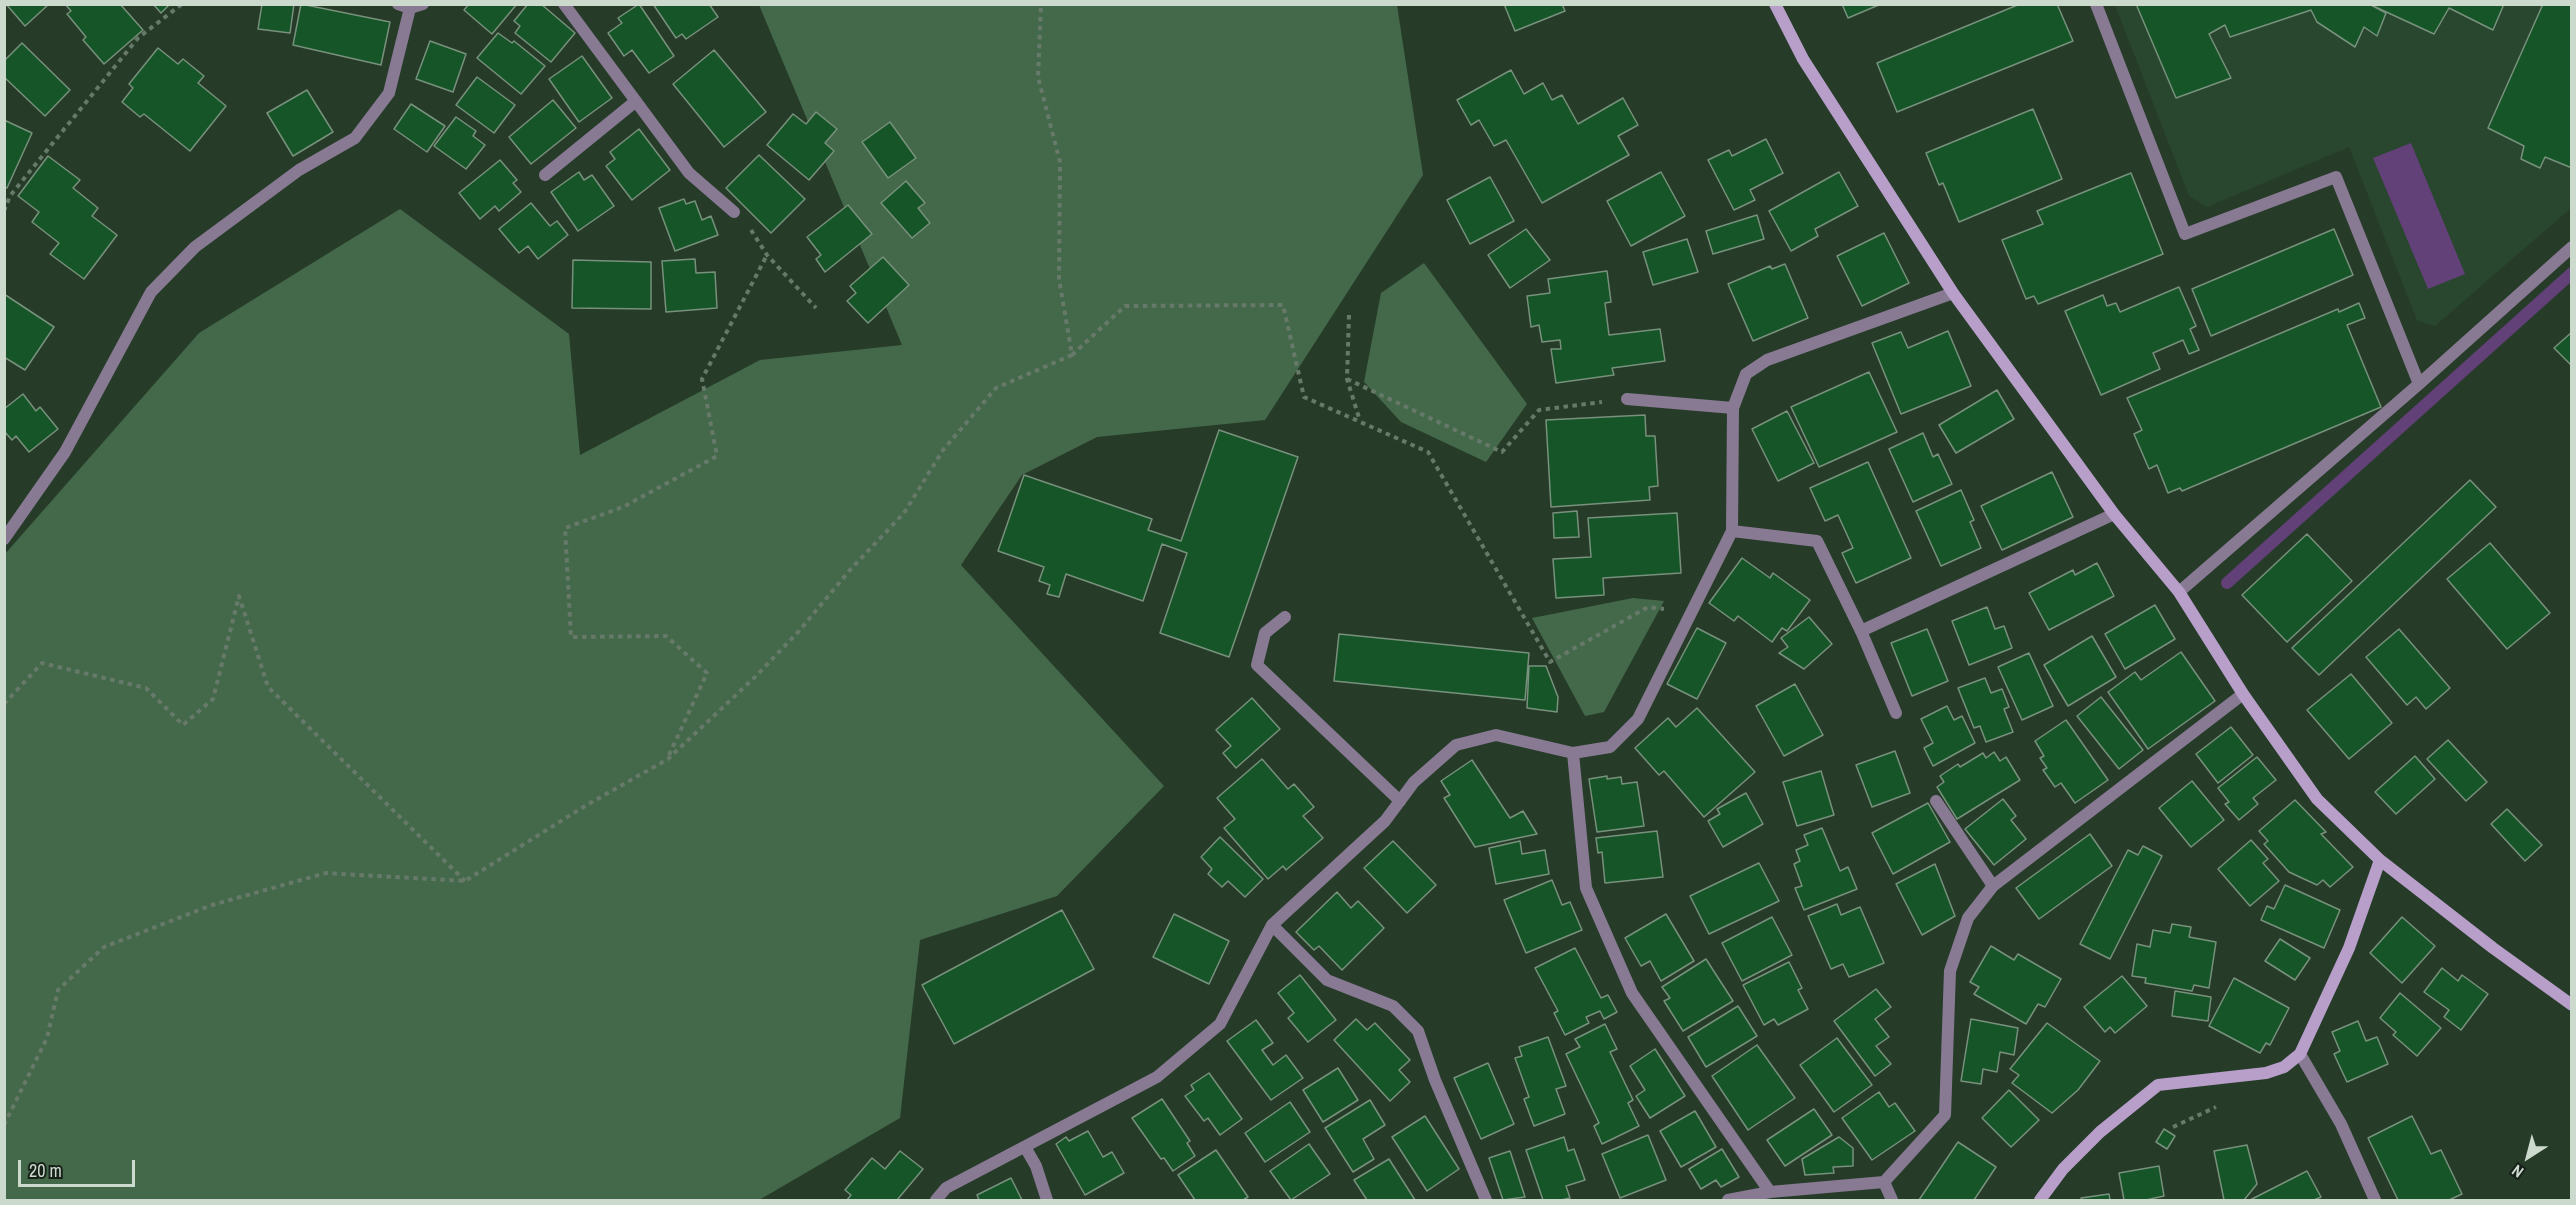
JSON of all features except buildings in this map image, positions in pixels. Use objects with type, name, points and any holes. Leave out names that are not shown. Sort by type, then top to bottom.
[{"type":"street","points":[[4,539],[65,452],[151,292],[195,247],[299,170],[355,138],[389,93],[404,6],[423,4]]},
{"type":"street","points":[[564,4],[689,173],[734,212]]},
{"type":"street","points":[[1775,4],[1803,59],[1953,293],[2114,514],[2179,592],[2243,694],[2317,799],[2380,860],[2571,1005]]},
{"type":"street","points":[[2096,4],[2185,234],[2336,177],[2420,384]]},
{"type":"street","points":[[545,175],[636,101]]},
{"type":"street","points":[[2179,592],[2420,384],[2571,247]]},
{"type":"street","points":[[936,1200],[946,1188],[1157,1077],[1220,1024],[1272,925],[1384,821],[1414,782],[1456,745],[1496,735],[1573,753],[1610,747],[1638,720],[1732,531],[1733,408],[1746,374],[1767,360],[1953,293]]},
{"type":"street","points":[[1627,399],[1733,408]]},
{"type":"street","points":[[1861,631],[2114,514]]},
{"type":"street","points":[[1732,531],[1817,541],[1861,631],[1896,713]]},
{"type":"street","points":[[1285,617],[1265,633],[1257,665],[1400,801]]},
{"type":"street","points":[[1728,1200],[1770,1192],[1884,1182],[1945,1115],[1950,971],[1968,918],[1993,886],[2243,694]]},
{"type":"street","points":[[1573,753],[1586,888],[1632,993],[1770,1192]]},
{"type":"street","points":[[1936,801],[1993,886]]},
{"type":"street","points":[[2040,1200],[2063,1169],[2100,1132],[2158,1085],[2266,1072],[2284,1067],[2300,1054],[2349,948],[2380,860]]},
{"type":"street","points":[[1272,925],[1327,980],[1393,1006],[1418,1031],[1435,1080],[1486,1200]]},
{"type":"street","points":[[2300,1054],[2341,1124],[2375,1200]]},
{"type":"street","points":[[1025,1146],[1036,1166],[1047,1200]]},
{"type":"street","points":[[1884,1182],[1892,1200]]},
{"type":"path","points":[[4,211],[10,196],[138,38],[182,4]]},
{"type":"path","points":[[1041,4],[1038,77],[1060,162],[1059,279],[1072,355]]},
{"type":"path","points":[[734,212],[745,222],[767,255],[816,308]]},
{"type":"path","points":[[668,759],[706,673],[666,636],[571,637],[565,528],[623,507],[717,456],[702,379],[767,255]]},
{"type":"path","points":[[4,1125],[46,1038],[58,990],[104,947],[212,905],[326,873],[465,881],[585,806],[668,759],[800,632],[850,570],[904,513],[943,450],[996,388],[1072,355],[1125,306],[1283,305],[1304,397],[1428,452],[1550,662],[1648,607],[1692,613]]},
{"type":"path","points":[[1349,315],[1347,379],[1360,421]]},
{"type":"path","points":[[1347,379],[1502,452],[1539,410],[1627,399]]},
{"type":"path","points":[[4,704],[42,663],[146,688],[183,726],[213,699],[239,596],[268,687],[465,881]]},
{"type":"shaded area","points":[[759,5],[1397,5],[1423,175],[1265,420],[1097,437],[1022,475],[961,565],[1164,786],[1057,896],[920,940],[900,1118],[759,1200],[5,1200],[5,554],[199,333],[400,209],[569,334],[580,455],[760,360],[902,345]]},
{"type":"shaded area","points":[[2115,5],[2571,5],[2571,208],[2435,326],[2417,320],[2349,147],[2207,207],[2189,196]]},
{"type":"shaded area","points":[[2411,143],[2465,274],[2428,289],[2373,158]]},
{"type":"shaded area","points":[[1424,263],[1527,404],[1486,462],[1401,422],[1364,382],[1381,293]]},
{"type":"shaded area","points":[[1633,598],[1664,601],[1604,712],[1585,716],[1532,618]]},
{"type":"waterway","points":[[2227,583],[2572,273]]}]
